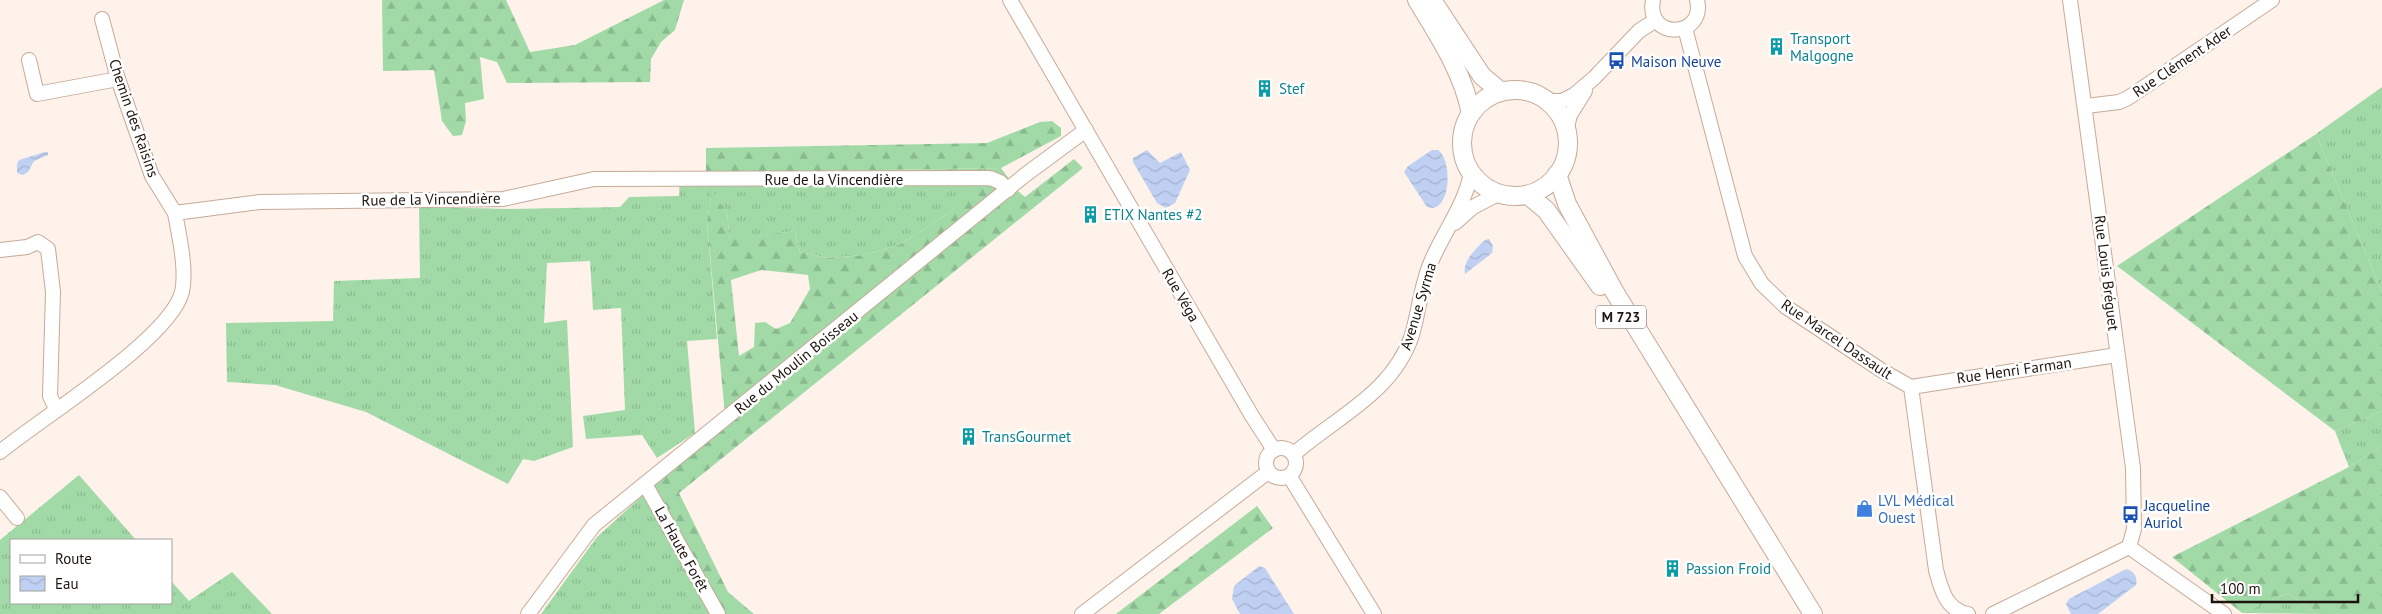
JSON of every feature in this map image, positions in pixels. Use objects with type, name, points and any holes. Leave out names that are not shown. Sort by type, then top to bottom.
[{"type":"main road","points":[[1417,0],[1452,59],[1467,92],[1471,114]]},
{"type":"main road","points":[[1432,0],[1482,76],[1501,92]]},
{"type":"main road","points":[[1501,92],[1525,92],[1546,101],[1557,112],[1566,131],[1567,152],[1558,174],[1544,188],[1528,195],[1498,194],[1477,181],[1463,154],[1462,140],[1465,126],[1471,114],[1487,98],[1501,92]]},
{"type":"main road","name":"M 723","points":[[1558,174],[1567,204],[1597,261],[1707,446],[1813,614]]},
{"type":"main road","name":"M 723","points":[[1528,195],[1546,210],[1568,239],[1707,446]]},
{"type":"street","name":"Rue Véga","points":[[1010,0],[1246,406],[1274,450]]},
{"type":"street","points":[[1653,0],[1652,7],[1656,20],[1660,25],[1672,30],[1685,28],[1695,18],[1698,12],[1697,0]]},
{"type":"street","name":"Rue Louis Bréguet","points":[[2070,0],[2086,106],[2133,468],[2134,530],[2129,547]]},
{"type":"street","name":"Rue Clément Ader","points":[[2086,106],[2119,102],[2128,98],[2272,0]]},
{"type":"street","name":"Chemin des Raisins","points":[[102,19],[118,79],[152,176],[175,212]]},
{"type":"street","points":[[1546,101],[1557,102],[1568,98],[1594,78],[1639,31],[1656,20]]},
{"type":"street","name":"Rue Marcel Dassault","points":[[1685,28],[1745,256],[1762,284],[1786,306],[1880,370],[1911,387]]},
{"type":"street","points":[[28,60],[37,94],[118,79]]},
{"type":"street","points":[[1566,131],[1572,110],[1594,78]]},
{"type":"street","name":"Rue du Moulin Boisseau","points":[[528,614],[594,524],[1008,190],[1088,134]]},
{"type":"street","name":"Avenue Syrma","points":[[1294,454],[1372,395],[1392,374],[1412,335],[1426,272],[1445,232],[1466,196],[1471,172]]},
{"type":"street","name":"Rue de la Vincendière","points":[[175,212],[260,202],[503,199],[594,179],[990,178],[1000,182],[1008,190]]},
{"type":"street","name":"Avenue Syrma","points":[[1445,232],[1473,207],[1498,194]]},
{"type":"street","points":[[0,452],[117,365],[158,329],[176,308],[182,291],[181,248],[175,212]]},
{"type":"street","points":[[0,250],[27,247],[38,242],[48,249],[52,292],[50,396],[56,409]]},
{"type":"street","name":"Rue Henri Farman","points":[[1911,387],[2118,355]]},
{"type":"street","points":[[1911,387],[1936,570],[1943,595],[1958,612],[1968,614]]},
{"type":"street","points":[[1287,449],[1294,454],[1296,469],[1290,477],[1276,478],[1268,472],[1266,462],[1270,453],[1274,450],[1287,449]]},
{"type":"street","points":[[1082,614],[1268,472]]},
{"type":"street","points":[[1290,477],[1374,614]]},
{"type":"street","name":"La Haute Forêt","points":[[645,484],[718,614]]},
{"type":"street","points":[[0,497],[17,518]]},
{"type":"street","points":[[1993,614],[2129,547],[2224,614]]},
{"type":"green space","points":[[382,0],[506,0],[530,52],[575,45],[664,0],[684,0],[675,30],[661,42],[651,59],[650,82],[507,83],[497,62],[480,57],[484,99],[465,103],[466,121],[462,135],[453,136],[442,121],[434,70],[383,71]]},
{"type":"green space","points":[[2382,87],[2382,292],[2316,134]]},
{"type":"green space","points":[[1052,121],[1061,128],[1061,136],[1001,168],[706,173],[706,148],[987,143],[1040,122]]},
{"type":"green space","points":[[2316,134],[2382,292],[2382,411],[2335,431],[2117,266]]},
{"type":"green space","points":[[1074,159],[1083,168],[679,493],[728,592],[754,614],[723,614],[653,486],[726,426],[707,222],[712,190],[727,214],[730,239],[795,231],[800,252],[828,258],[865,255],[901,244],[949,213],[979,184],[989,192],[1018,191],[1025,197]],"holes":[[[761,270],[808,275],[810,289],[790,323],[776,329],[765,322],[755,323],[754,347],[739,356],[731,280]]]},
{"type":"green space","points":[[1001,168],[1018,191],[989,192],[979,185],[949,213],[901,244],[865,255],[828,258],[800,252],[795,231],[730,240],[727,214],[712,191],[707,222],[717,339],[687,341],[695,433],[657,458],[642,435],[586,439],[583,416],[625,410],[621,308],[593,310],[590,261],[547,263],[544,323],[567,320],[573,447],[534,461],[523,459],[508,484],[366,412],[275,385],[227,382],[226,323],[333,321],[334,281],[420,278],[419,207],[510,209],[620,207],[629,197],[679,196],[680,174]]},
{"type":"green space","points":[[2382,411],[2382,446],[2349,467],[2335,431]]},
{"type":"green space","points":[[2382,446],[2382,614],[2316,614],[2288,593],[2242,613],[2172,557],[2349,467]]},
{"type":"green space","points":[[79,475],[135,539],[10,539],[10,604],[172,604],[172,582],[189,601],[232,572],[272,614],[0,614],[0,540]]},
{"type":"green space","points":[[653,486],[723,614],[541,614],[597,537]]},
{"type":"green space","points":[[1257,506],[1273,528],[1159,614],[1116,614]]},
{"type":"green space","points":[[2288,593],[2316,614],[2242,613]]},
{"type":"water","points":[[1147,150],[1160,163],[1181,152],[1190,170],[1175,203],[1166,208],[1157,203],[1133,162],[1133,158]]},
{"type":"water","points":[[1432,150],[1438,150],[1443,155],[1448,182],[1443,199],[1439,205],[1433,208],[1427,207],[1404,172],[1408,166]]},
{"type":"water","points":[[48,152],[48,155],[34,161],[28,172],[23,175],[17,173],[19,160]]},
{"type":"water","points":[[1489,239],[1493,246],[1492,253],[1465,274],[1470,256],[1485,240]]},
{"type":"water","points":[[1259,566],[1265,568],[1294,614],[1240,614],[1232,599],[1234,586]]},
{"type":"water","points":[[2126,569],[2135,575],[2136,585],[2098,614],[2071,614],[2066,604],[2069,599]]},
{"type":"place","name":"Transport Malgogne","points":[[1776,47]]},
{"type":"place","name":"Maison Neuve","points":[[1617,61]]},
{"type":"place","name":"Stef","points":[[1265,88]]},
{"type":"place","name":"ETIX Nantes #2","points":[[1090,214]]},
{"type":"place","name":"TransGourmet","points":[[968,436]]},
{"type":"place","name":"LVL Médical Ouest","points":[[1864,509]]},
{"type":"place","name":"Jacqueline Auriol","points":[[2130,514]]},
{"type":"place","name":"Passion Froid","points":[[1672,568]]}]
